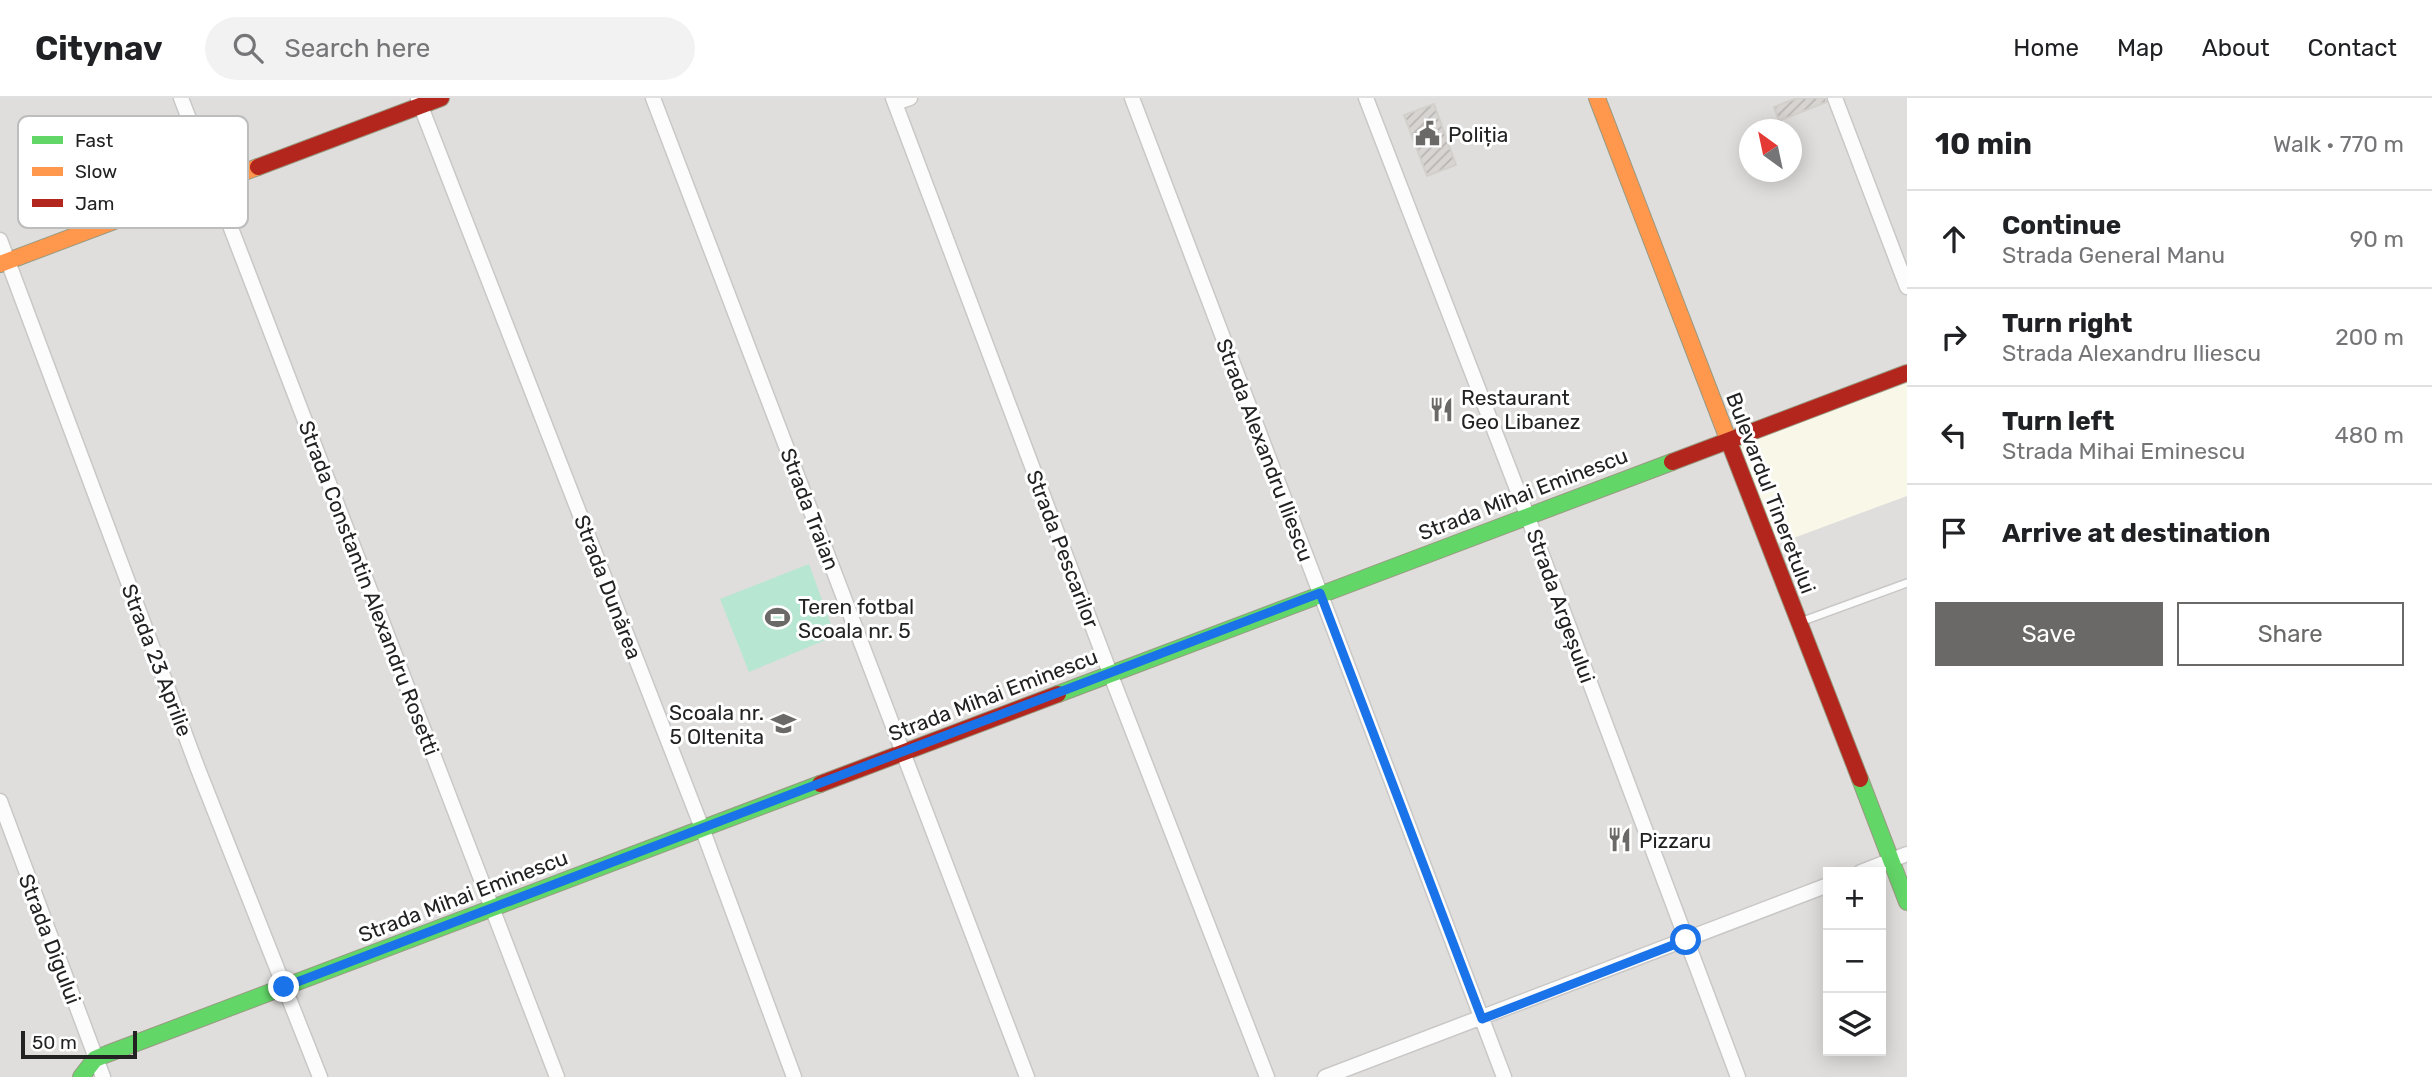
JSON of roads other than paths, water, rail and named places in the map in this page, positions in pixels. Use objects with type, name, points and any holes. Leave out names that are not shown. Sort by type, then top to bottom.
[{"type":"street","name":"Strada Constantin Alexandru Rosetti","points":[[181,98],[188,116]]},
{"type":"street","points":[[248,170],[419,102],[442,98]]},
{"type":"street","name":"Strada Traian","points":[[653,98],[1027,1077]]},
{"type":"street","points":[[894,101],[910,98]]},
{"type":"street","name":"Strada Alexandru Iliescu","points":[[1132,98],[1504,1077]]},
{"type":"street","name":"Strada Argeșului","points":[[1366,98],[1527,515],[1738,1077]]},
{"type":"street","name":"Bulevardul Tineretului","points":[[1597,98],[1907,902]]},
{"type":"street","points":[[1835,98],[1907,287]]},
{"type":"street","name":"Strada Pescarilor","points":[[894,101],[1110,673],[1267,1077]]},
{"type":"street","name":"Strada Dunărea","points":[[419,102],[702,828],[794,1077]]},
{"type":"street","points":[[4,262],[96,228]]},
{"type":"street","name":"Strada Constantin Alexandru Rosetti","points":[[231,228],[557,1077]]},
{"type":"street","name":"Strada 23 Aprilie","points":[[0,240],[4,262],[198,769],[320,1077]]},
{"type":"street","name":"Strada Mihai Eminescu","points":[[95,1059],[1728,438],[1907,373]]},
{"type":"street","name":"Strada Digului","points":[[0,801],[103,1077]]},
{"type":"street","points":[[1875,867],[1907,855]]},
{"type":"street","points":[[1325,1077],[1823,887]]},
{"type":"street","points":[[81,1077],[95,1059]]},
{"type":"lane","points":[[1799,622],[1907,583]]},
{"type":"place","name":"Poliția","points":[[1428,134]]},
{"type":"place","name":"Restaurant Geo Libanez","points":[[1441,409]]},
{"type":"place","name":"Teren fotbal Scoala nr. 5","points":[[778,618]]},
{"type":"place","name":"Scoala nr. 5 Oltenita","points":[[784,724]]},
{"type":"place","name":"Pizzaru","points":[[1619,840]]}]
